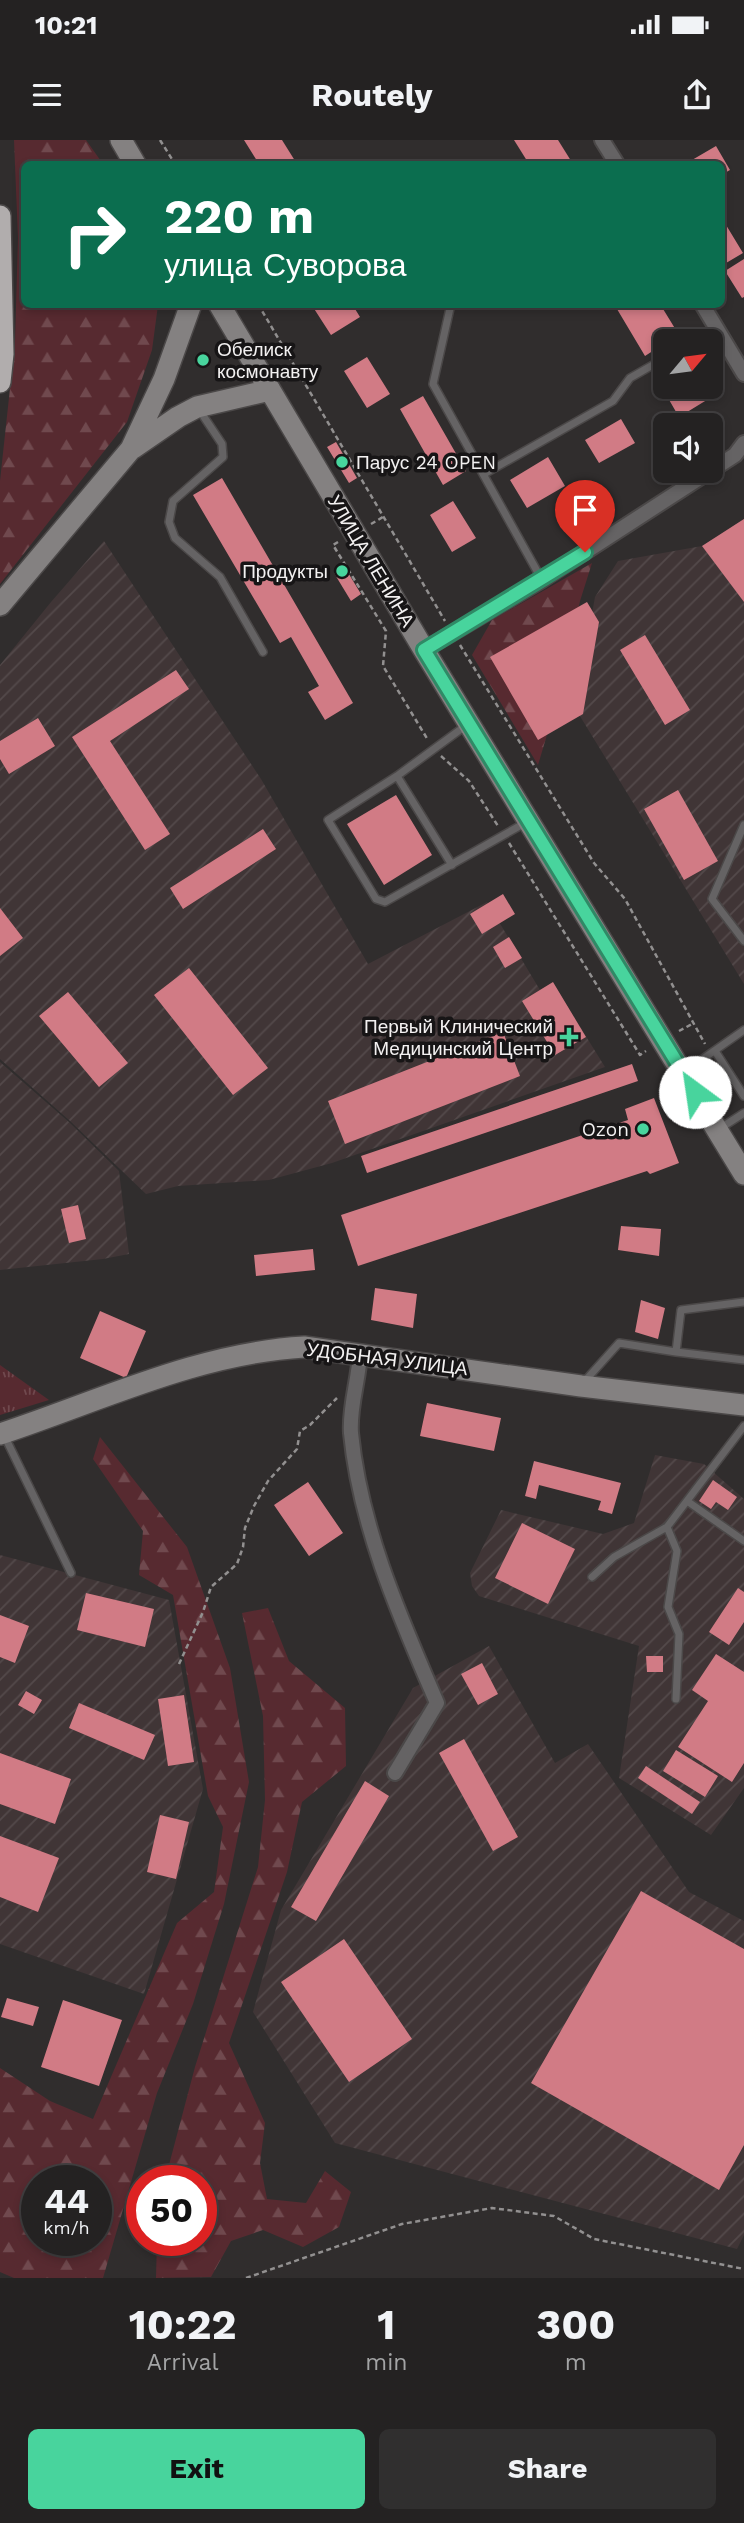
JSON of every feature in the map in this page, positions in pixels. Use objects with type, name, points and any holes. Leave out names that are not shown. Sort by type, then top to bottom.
[{"type":"highway","points":[[0,216],[3,354],[0,382]]},
{"type":"main road","points":[[121,140],[133,161]]},
{"type":"main road","points":[[0,604],[131,449],[164,379],[190,308]]},
{"type":"main road","name":"УЛИЦА ЛЕНИНА","points":[[221,308],[424,650],[744,1174]]},
{"type":"main road","points":[[164,379],[173,398],[183,405],[197,407]]},
{"type":"main road","points":[[131,449],[197,407],[270,390]]},
{"type":"main road","name":"УДОБНАЯ УЛИЦА","points":[[2,1434],[181,1370],[264,1349],[304,1347],[581,1386],[744,1405]]},
{"type":"street","points":[[602,140],[615,161]]},
{"type":"street","points":[[704,308],[744,374]]},
{"type":"street","points":[[424,650],[542,580],[735,455],[744,443]]},
{"type":"street","points":[[360,1353],[351,1431],[368,1527],[403,1623],[437,1703],[395,1773]]},
{"type":"lane","points":[[450,308],[433,384],[542,580]]},
{"type":"lane","points":[[484,474],[613,401],[630,378],[653,365]]},
{"type":"lane","points":[[197,407],[222,444],[223,457],[173,501],[169,522],[175,538],[220,577],[263,652]]},
{"type":"lane","points":[[469,723],[397,776],[328,820],[363,880],[376,899],[385,902],[528,820]]},
{"type":"lane","points":[[397,776],[452,865]]},
{"type":"lane","points":[[744,825],[712,899],[744,941]]},
{"type":"lane","points":[[684,1073],[744,1030]]},
{"type":"lane","points":[[713,1052],[744,1096]]},
{"type":"lane","points":[[718,1130],[744,1113]]},
{"type":"lane","points":[[676,1352],[681,1310],[744,1302]]},
{"type":"lane","points":[[581,1386],[619,1343],[744,1360]]},
{"type":"lane","points":[[592,1577],[614,1557],[667,1527],[744,1426]]},
{"type":"lane","points":[[2,1434],[71,1573]]},
{"type":"lane","points":[[687,1501],[744,1541]]},
{"type":"lane","points":[[667,1527],[677,1551],[668,1607],[679,1634],[677,1699]]},
{"type":"path","points":[[160,140],[173,161]]},
{"type":"path","points":[[260,308],[453,633],[593,863],[625,900],[713,1052]]},
{"type":"path","points":[[383,517],[333,545],[386,631],[383,666],[434,749],[469,781],[640,1055],[694,1023]]},
{"type":"path","points":[[179,1664],[203,1612],[211,1587],[237,1564],[243,1547],[245,1528],[268,1481],[297,1449],[300,1431],[336,1402],[341,1391]]},
{"type":"path","points":[[246,2278],[402,2224],[492,2208],[554,2216],[593,2239],[744,2269]]},
{"type":"shaded area","points":[[744,519],[744,984],[575,708],[595,597],[618,561],[702,546]]},
{"type":"shaded area","points":[[104,541],[261,779],[368,964],[487,902],[540,990],[553,983],[605,1067],[332,1163],[269,1180],[178,1186],[146,1194],[0,1059],[0,665]]},
{"type":"shaded area","points":[[0,1062],[69,1122],[119,1171],[129,1254],[0,1270]]},
{"type":"shaded area","points":[[655,1455],[704,1464],[744,1499],[744,1788],[711,1835],[619,1778],[639,1646],[479,1596],[472,1586],[470,1573],[501,1510],[603,1534],[634,1523]]},
{"type":"shaded area","points":[[0,1555],[169,1600],[203,1789],[144,1994],[0,1944]]},
{"type":"shaded area","points":[[489,1646],[555,1763],[588,1744],[689,1892],[744,1921],[744,2235],[737,2249],[335,2143],[253,2012],[281,1910],[413,1688]]},
{"type":"green space","points":[[14,140],[86,140],[101,161],[21,161],[21,308],[158,308],[152,350],[127,422],[0,584],[0,481],[15,342],[18,238]]},
{"type":"green space","points":[[592,563],[580,601],[563,681],[538,765],[472,655],[492,620]]},
{"type":"green space","points":[[0,1365],[49,1400],[0,1415]]},
{"type":"green space","points":[[100,1437],[187,1547],[230,1668],[249,1782],[224,1904],[193,2004],[157,2093],[136,2165],[126,2165],[126,2199],[112,2247],[112,2165],[21,2165],[21,2256],[109,2256],[103,2278],[14,2278],[0,2272],[0,2068],[50,2101],[93,2119],[177,1923],[214,1892],[223,1827],[208,1796],[173,1595],[139,1575],[143,1531],[93,1459]]},
{"type":"green space","points":[[268,1608],[289,1661],[345,1708],[346,1766],[302,1802],[287,1872],[229,2043],[265,2123],[260,2163],[267,2199],[306,2203],[325,2171],[351,2192],[339,2227],[303,2247],[263,2230],[231,2241],[211,2277],[156,2278],[157,2256],[217,2256],[217,2165],[169,2165],[195,2067],[258,1867],[265,1800],[263,1716],[242,1613]]},
{"type":"building","points":[[244,140],[282,140],[295,161],[257,161]]},
{"type":"building","points":[[514,140],[558,140],[571,161],[527,161]]},
{"type":"building","points":[[716,146],[725,161],[693,161]]},
{"type":"building","points":[[725,223],[743,253],[725,264]]},
{"type":"building","points":[[744,259],[744,297],[742,298],[725,271]]},
{"type":"building","points":[[314,308],[354,308],[360,317],[331,335]]},
{"type":"building","points":[[616,308],[662,308],[675,329],[653,329],[653,351],[645,356]]},
{"type":"building","points":[[367,357],[390,394],[367,408],[344,371]]},
{"type":"building","points":[[423,396],[466,471],[443,485],[400,409]]},
{"type":"building","points":[[669,399],[708,399],[686,413],[677,413]]},
{"type":"building","points":[[621,419],[635,443],[599,463],[585,440]]},
{"type":"building","name":"Парус 24 OPEN","points":[[336,442],[357,478],[349,483],[327,447]]},
{"type":"building","points":[[548,457],[565,486],[527,508],[510,480]]},
{"type":"building","points":[[222,478],[353,703],[325,720],[308,692],[319,686],[291,637],[280,643],[193,495]]},
{"type":"building","points":[[453,501],[476,538],[452,552],[430,515]]},
{"type":"building","points":[[744,519],[744,602],[702,546]]},
{"type":"building","points":[[344,566],[361,594],[351,601],[334,573]]},
{"type":"building","points":[[587,602],[599,622],[583,714],[538,740],[490,657]]},
{"type":"building","points":[[645,635],[690,710],[665,725],[620,650]]},
{"type":"building","points":[[176,670],[189,689],[110,741],[170,834],[145,850],[72,737]]},
{"type":"building","points":[[38,718],[55,746],[9,774],[0,759],[0,741]]},
{"type":"building","points":[[678,790],[718,861],[684,880],[644,809]]},
{"type":"building","points":[[396,795],[432,855],[384,885],[347,824]]},
{"type":"building","points":[[263,829],[276,849],[183,909],[170,888]]},
{"type":"building","points":[[503,894],[515,914],[482,934],[470,914]]},
{"type":"building","points":[[0,908],[23,938],[0,956]]},
{"type":"building","points":[[509,937],[522,958],[505,968],[493,947]]},
{"type":"building","points":[[189,968],[268,1068],[233,1095],[154,995]]},
{"type":"building","points":[[553,982],[586,1037],[555,1055],[522,1001]]},
{"type":"building","points":[[68,992],[128,1063],[99,1087],[39,1016]]},
{"type":"building","points":[[503,1032],[520,1076],[345,1144],[328,1101]]},
{"type":"building","points":[[632,1064],[638,1081],[367,1173],[361,1156]]},
{"type":"building","points":[[654,1098],[679,1163],[650,1174],[647,1171],[358,1266],[341,1215],[628,1120],[625,1109]]},
{"type":"building","points":[[78,1205],[86,1239],[69,1243],[61,1209]]},
{"type":"building","points":[[621,1226],[661,1229],[659,1256],[618,1250]]},
{"type":"building","points":[[313,1249],[315,1270],[256,1276],[254,1255]]},
{"type":"building","points":[[375,1288],[417,1294],[413,1328],[371,1320]]},
{"type":"building","points":[[641,1300],[665,1308],[658,1339],[635,1332]]},
{"type":"building","points":[[100,1311],[146,1331],[126,1378],[80,1358]]},
{"type":"building","points":[[427,1403],[501,1418],[494,1451],[420,1436]]},
{"type":"building","points":[[534,1461],[621,1483],[612,1514],[598,1510],[601,1501],[539,1485],[536,1499],[525,1496]]},
{"type":"building","points":[[713,1480],[737,1497],[728,1510],[716,1502],[711,1509],[699,1501]]},
{"type":"building","points":[[308,1482],[343,1533],[309,1556],[274,1505]]},
{"type":"building","points":[[522,1523],[575,1549],[548,1604],[495,1578]]},
{"type":"building","points":[[738,1588],[744,1592],[744,1622],[729,1645],[709,1632]]},
{"type":"building","points":[[86,1593],[154,1609],[145,1647],[77,1630]]},
{"type":"building","points":[[0,1615],[29,1626],[15,1663],[0,1657]]},
{"type":"building","points":[[716,1654],[744,1672],[744,1763],[732,1782],[678,1747],[708,1701],[692,1690]]},
{"type":"building","points":[[646,1656],[663,1656],[663,1672],[647,1672]]},
{"type":"building","points":[[482,1663],[498,1694],[478,1705],[461,1674]]},
{"type":"building","points":[[26,1691],[42,1700],[34,1714],[18,1705]]},
{"type":"building","points":[[184,1695],[194,1762],[168,1766],[158,1699]]},
{"type":"building","points":[[79,1703],[155,1735],[144,1760],[69,1728]]},
{"type":"building","points":[[464,1739],[518,1837],[493,1851],[439,1753]]},
{"type":"building","points":[[676,1750],[718,1776],[705,1797],[663,1771]]},
{"type":"building","points":[[0,1753],[71,1779],[55,1824],[0,1804]]},
{"type":"building","points":[[646,1766],[700,1802],[692,1814],[638,1778]]},
{"type":"building","points":[[365,1781],[389,1796],[316,1921],[291,1907]]},
{"type":"building","points":[[160,1815],[189,1822],[176,1879],[147,1872]]},
{"type":"building","points":[[0,1836],[59,1858],[38,1912],[0,1897]]},
{"type":"building","points":[[641,1891],[744,1949],[744,2145],[719,2190],[531,2083]]},
{"type":"building","points":[[344,1939],[412,2039],[349,2082],[281,1982]]},
{"type":"building","points":[[7,1998],[39,2007],[33,2026],[1,2017]]},
{"type":"building","points":[[63,2000],[122,2020],[99,2086],[41,2067]]},
{"type":"place","name":"Обелиск космонавту","points":[[203,360]]},
{"type":"place","name":"Парус 24 OPEN","points":[[342,462]]},
{"type":"place","name":"Продукты","points":[[342,571]]},
{"type":"place","name":"Первый Клинический Медицинский Центр","points":[[569,1037]]},
{"type":"place","name":"Ozon","points":[[643,1129]]},
{"type":"route","points":[[585,552],[424,650],[695,1092]]}]
